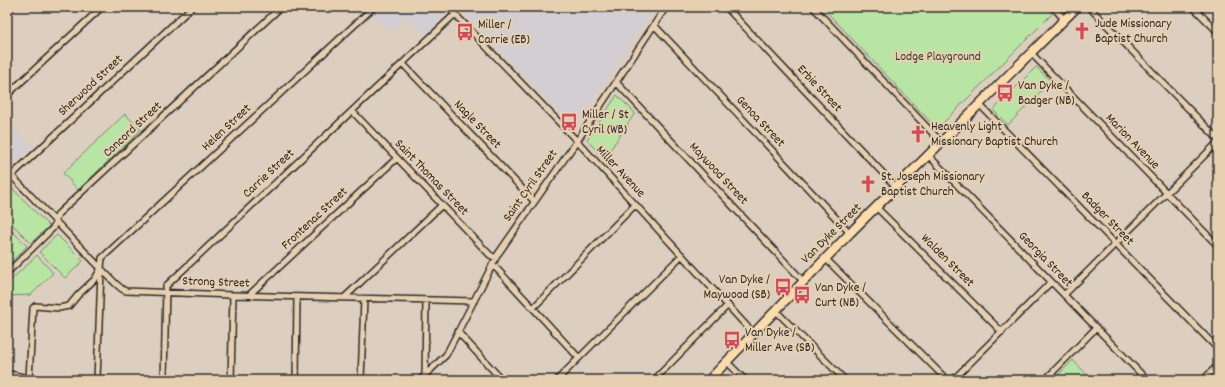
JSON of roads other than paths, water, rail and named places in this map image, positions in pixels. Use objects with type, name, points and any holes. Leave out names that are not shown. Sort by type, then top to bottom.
[{"type":"main road","name":"Van Dyke Street","points":[[709,380],[825,258],[1077,7]]},
{"type":"street","points":[[7,12],[12,7]]},
{"type":"street","points":[[7,95],[102,7]]},
{"type":"street","name":"Sherwood Street","points":[[7,182],[192,7]]},
{"type":"street","name":"Concord Street","points":[[7,273],[54,228],[58,214],[281,7]]},
{"type":"street","name":"Helen Street","points":[[97,380],[102,258],[374,7]]},
{"type":"street","name":"Miller Avenue","points":[[448,7],[577,141],[753,333]]},
{"type":"street","name":"Saint Cyril Street","points":[[420,380],[446,355],[496,258],[534,201],[577,141],[666,7]]},
{"type":"street","name":"Erbie Street","points":[[726,7],[896,187]]},
{"type":"street","points":[[813,7],[941,142]]},
{"type":"street","points":[[1053,7],[1064,20]]},
{"type":"street","points":[[1089,7],[1218,139]]},
{"type":"street","points":[[1193,7],[1218,32]]},
{"type":"street","name":"Carrie Street","points":[[166,292],[168,285],[455,14]]},
{"type":"street","name":"Genoa Street","points":[[654,25],[850,233]]},
{"type":"street","name":"Marion Avenue","points":[[1031,53],[1218,246]]},
{"type":"street","name":"Nagle Street","points":[[403,64],[534,201]]},
{"type":"street","name":"Maywood Street","points":[[616,82],[803,281]]},
{"type":"street","name":"Badger Street","points":[[979,104],[1218,349]]},
{"type":"street","name":"Saint Thomas Street","points":[[352,111],[490,255],[496,258]]},
{"type":"street","points":[[1064,295],[1218,142]]},
{"type":"street","name":"Georgia Street","points":[[928,155],[1096,328],[1143,379]]},
{"type":"street","name":"Frontenac Street","points":[[249,295],[397,158]]},
{"type":"street","name":"Strong Street","points":[[7,171],[101,268],[122,289],[126,291],[474,301]]},
{"type":"street","points":[[345,297],[442,205]]},
{"type":"street","points":[[533,308],[636,205]]},
{"type":"street","name":"Walden Street","points":[[876,207],[1002,332]]},
{"type":"street","points":[[557,380],[682,255]]},
{"type":"street","points":[[825,258],[948,380]]},
{"type":"street","points":[[492,265],[579,358]]},
{"type":"street","points":[[7,374],[32,379],[33,308],[36,306],[59,308],[69,306],[95,279],[101,268]]},
{"type":"street","points":[[954,380],[1051,282]]},
{"type":"street","points":[[164,380],[166,292]]},
{"type":"street","points":[[231,380],[233,295]]},
{"type":"street","points":[[296,380],[297,297]]},
{"type":"street","points":[[361,380],[364,299]]},
{"type":"street","points":[[425,376],[426,300]]},
{"type":"street","points":[[654,380],[728,305]]},
{"type":"street","points":[[775,310],[845,380]]},
{"type":"street","points":[[1045,380],[1096,328]]},
{"type":"street","points":[[458,332],[502,380]]},
{"type":"street","points":[[726,361],[745,380]]},
{"type":"street","points":[[1203,380],[1218,365]]},
{"type":"place","name":"Jude Missionary Baptist Church","points":[[1082,31]]},
{"type":"place","name":"Miller / Carrie (EB)","points":[[465,32]]},
{"type":"place","name":"Van Dyke / Badger (NB)","points":[[1005,93]]},
{"type":"place","name":"Miller / St Cyril (WB)","points":[[569,122]]},
{"type":"place","name":"Heavenly Light Missionary Baptist Church","points":[[918,134]]},
{"type":"place","name":"St. Joseph Missionary Baptist Church","points":[[868,184]]},
{"type":"place","name":"Van Dyke / Maywood (SB)","points":[[783,287]]},
{"type":"place","name":"Van Dyke / Curt (NB)","points":[[802,295]]},
{"type":"place","name":"Van Dyke / Miller Ave (SB)","points":[[732,340]]},
{"type":"park label","name":"Lodge Playground","points":[[938,57]]}]
